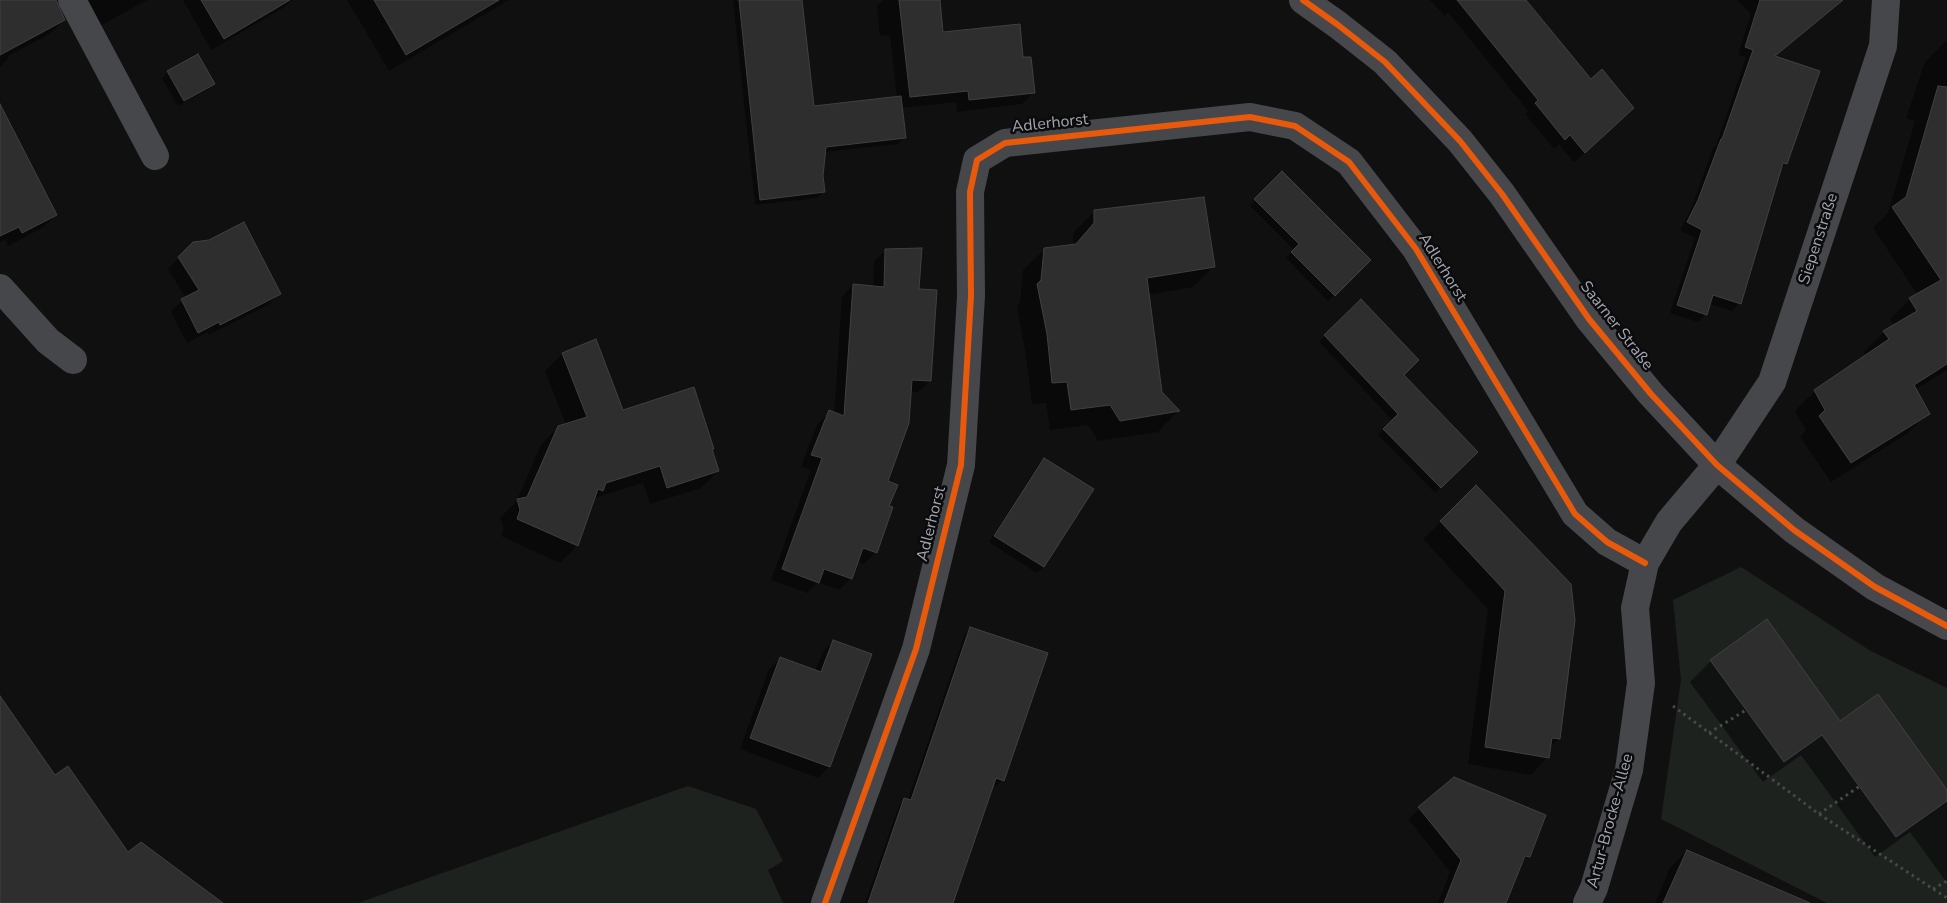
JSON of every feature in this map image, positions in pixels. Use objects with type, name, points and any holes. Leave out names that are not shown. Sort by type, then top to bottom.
[{"type":"main road","name":"Saarner Straße","points":[[1303,0],[1385,62],[1460,141],[1502,194],[1589,319],[1651,394],[1717,465],[1802,536],[1875,587],[1947,626]]},
{"type":"street","points":[[72,0],[155,156]]},
{"type":"street","name":"Siepenstraße","points":[[1717,465],[1772,382],[1883,46],[1886,0]]},
{"type":"street","name":"Adlerhorst","points":[[825,903],[916,649],[961,464],[971,296],[970,192],[977,160],[1005,143],[1250,117],[1296,126],[1350,162],[1416,249],[1575,514],[1607,542],[1645,563]]},
{"type":"street","points":[[0,288],[48,342],[73,360]]},
{"type":"street","name":"Artur-Brocke-Allee","points":[[1588,903],[1629,770],[1641,683],[1635,608],[1645,563],[1669,522],[1717,465]]},
{"type":"path","points":[[1641,683],[1819,814],[1947,898]]},
{"type":"path","points":[[1709,733],[1746,710]]},
{"type":"path","points":[[1819,814],[1860,786]]},
{"type":"path","points":[[1933,889],[1947,881]]},
{"type":"shaded area","points":[[1741,567],[1869,650],[1947,688],[1947,903],[1827,903],[1661,819],[1681,680],[1673,600]]},
{"type":"shaded area","points":[[688,786],[756,809],[783,861],[768,870],[783,903],[358,903]]},
{"type":"building","points":[[0,0],[56,0],[65,20],[0,55]]},
{"type":"building","points":[[201,0],[290,0],[224,39]]},
{"type":"building","points":[[374,0],[499,0],[406,55]]},
{"type":"building","points":[[739,0],[802,0],[814,106],[901,96],[906,138],[826,147],[823,176],[825,192],[760,200]]},
{"type":"building","points":[[899,0],[940,0],[943,32],[1020,24],[1023,57],[1031,57],[1035,93],[969,100],[968,91],[910,97]]},
{"type":"building","points":[[1457,0],[1526,0],[1591,79],[1602,69],[1634,108],[1585,153],[1570,135],[1565,140],[1535,103],[1538,100]]},
{"type":"building","points":[[1760,0],[1843,0],[1775,56],[1820,71],[1787,164],[1783,163],[1741,304],[1713,295],[1707,315],[1677,305],[1702,230],[1687,222],[1698,200],[1722,139],[1753,50],[1745,47]]},
{"type":"building","points":[[198,54],[215,84],[184,101],[167,71]]},
{"type":"building","points":[[1938,86],[1947,87],[1947,364],[1914,385],[1930,414],[1851,463],[1819,416],[1825,410],[1814,390],[1889,339],[1883,331],[1917,311],[1909,298],[1941,280],[1892,207],[1906,197]]},
{"type":"building","points":[[0,104],[57,215],[22,233],[19,227],[0,236]]},
{"type":"building","points":[[1282,171],[1371,260],[1335,296],[1291,252],[1299,244],[1254,199]]},
{"type":"building","points":[[1204,197],[1215,267],[1147,278],[1162,392],[1180,411],[1120,421],[1110,405],[1071,410],[1067,382],[1052,383],[1047,334],[1037,284],[1041,280],[1044,248],[1076,244],[1094,223],[1094,210]]},
{"type":"building","points":[[244,222],[281,294],[220,325],[219,322],[198,333],[181,299],[199,290],[178,257],[193,242],[209,240]]},
{"type":"building","points":[[922,248],[919,289],[937,290],[931,381],[912,380],[909,423],[888,481],[898,485],[889,506],[893,507],[877,553],[863,548],[852,579],[824,569],[819,583],[782,569],[822,458],[811,455],[829,410],[844,416],[853,284],[884,287],[885,249]]},
{"type":"building","points":[[1361,299],[1419,360],[1404,375],[1478,452],[1441,488],[1383,429],[1398,414],[1324,335]]},
{"type":"building","points":[[596,339],[623,410],[694,387],[719,471],[667,488],[660,466],[606,483],[603,491],[598,489],[578,546],[517,519],[520,510],[517,499],[527,497],[558,426],[587,417],[562,353]]},
{"type":"building","points":[[1044,458],[1094,489],[1044,567],[994,536]]},
{"type":"building","points":[[1476,485],[1571,584],[1575,620],[1560,739],[1552,738],[1549,758],[1485,747],[1505,591],[1440,521]]},
{"type":"building","points":[[1767,619],[1840,721],[1878,694],[1947,790],[1947,801],[1896,837],[1822,735],[1784,762],[1710,660]]},
{"type":"building","points":[[970,627],[1048,653],[1004,781],[996,778],[953,903],[868,903],[904,798],[911,800]]},
{"type":"building","points":[[833,640],[872,654],[830,767],[750,738],[780,657],[821,672]]},
{"type":"building","points":[[0,696],[55,775],[68,766],[128,852],[141,842],[223,903],[0,903]]},
{"type":"building","points":[[1454,777],[1546,815],[1530,857],[1525,856],[1506,903],[1444,903],[1461,860],[1418,807]]},
{"type":"building","points":[[1687,850],[1810,903],[1663,903]]},
{"type":"cycle path","points":[[1303,0],[1385,62],[1460,141],[1502,194],[1589,319],[1651,394],[1717,465],[1794,530],[1875,587],[1947,626]]},
{"type":"cycle path","points":[[825,903],[916,649],[961,465],[971,296],[970,192],[977,160],[1005,143],[1250,117],[1295,126],[1349,162],[1416,249],[1575,514],[1607,542],[1645,563]]}]
